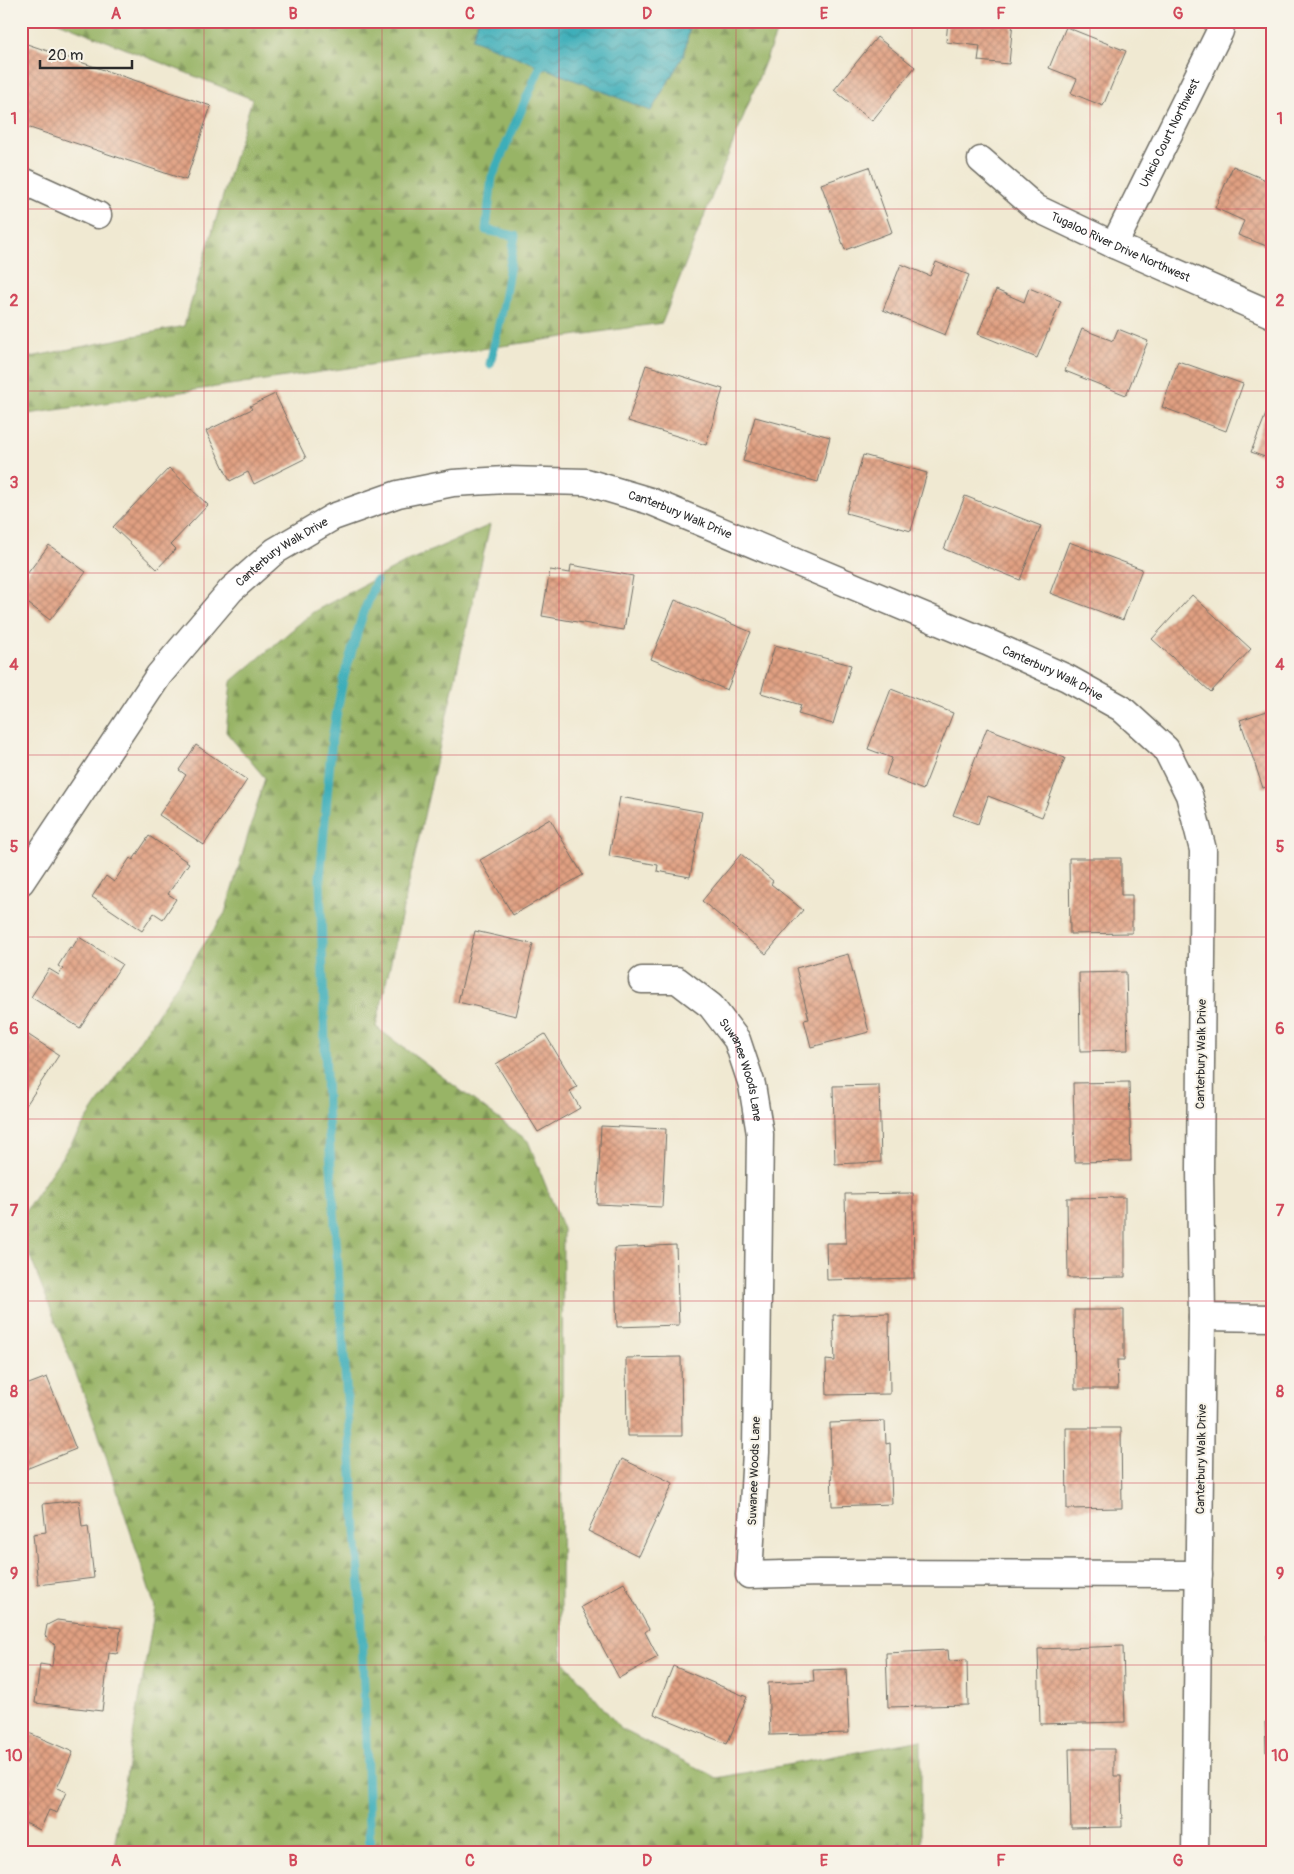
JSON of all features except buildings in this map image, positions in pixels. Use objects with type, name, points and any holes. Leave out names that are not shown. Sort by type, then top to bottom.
[{"type":"street","name":"Unicio Court Northwest","points":[[1114,245],[1220,31],[1222,21]]},
{"type":"street","name":"Tugaloo River Drive Northwest","points":[[981,160],[1036,208],[1114,245],[1273,315]]},
{"type":"street","points":[[21,180],[98,215]]},
{"type":"street","name":"Canterbury Walk Drive","points":[[21,882],[159,675],[231,590],[275,551],[334,518],[398,494],[453,483],[506,480],[586,482],[650,501],[987,642],[1067,678],[1121,708],[1166,749],[1189,795],[1203,850],[1200,1169],[1202,1317],[1200,1574],[1195,1853]]},
{"type":"street","name":"Suwanee Woods Lane","points":[[642,980],[677,980],[711,1006],[736,1040],[752,1084],[760,1134],[756,1452],[749,1575],[820,1573],[1200,1574]]},
{"type":"street","points":[[1202,1317],[1273,1318]]},
{"type":"green space","points":[[56,21],[781,21],[662,323],[21,415],[21,359],[184,326],[252,99]]},
{"type":"green space","points":[[490,525],[376,1027],[528,1141],[563,1229],[562,1659],[621,1729],[717,1778],[921,1740],[921,1853],[113,1853],[155,1607],[95,1423],[21,1233],[21,1218],[225,913],[265,778],[226,732],[231,682],[313,612],[410,560]]},
{"type":"water","points":[[478,21],[691,21],[684,55],[651,111],[472,39]]},
{"type":"waterway","points":[[490,364],[502,311],[515,236],[486,230],[492,177],[545,56]]},
{"type":"waterway","points":[[370,1853],[361,1603],[327,1107],[320,879],[332,738],[343,680],[362,617],[376,581]]}]
